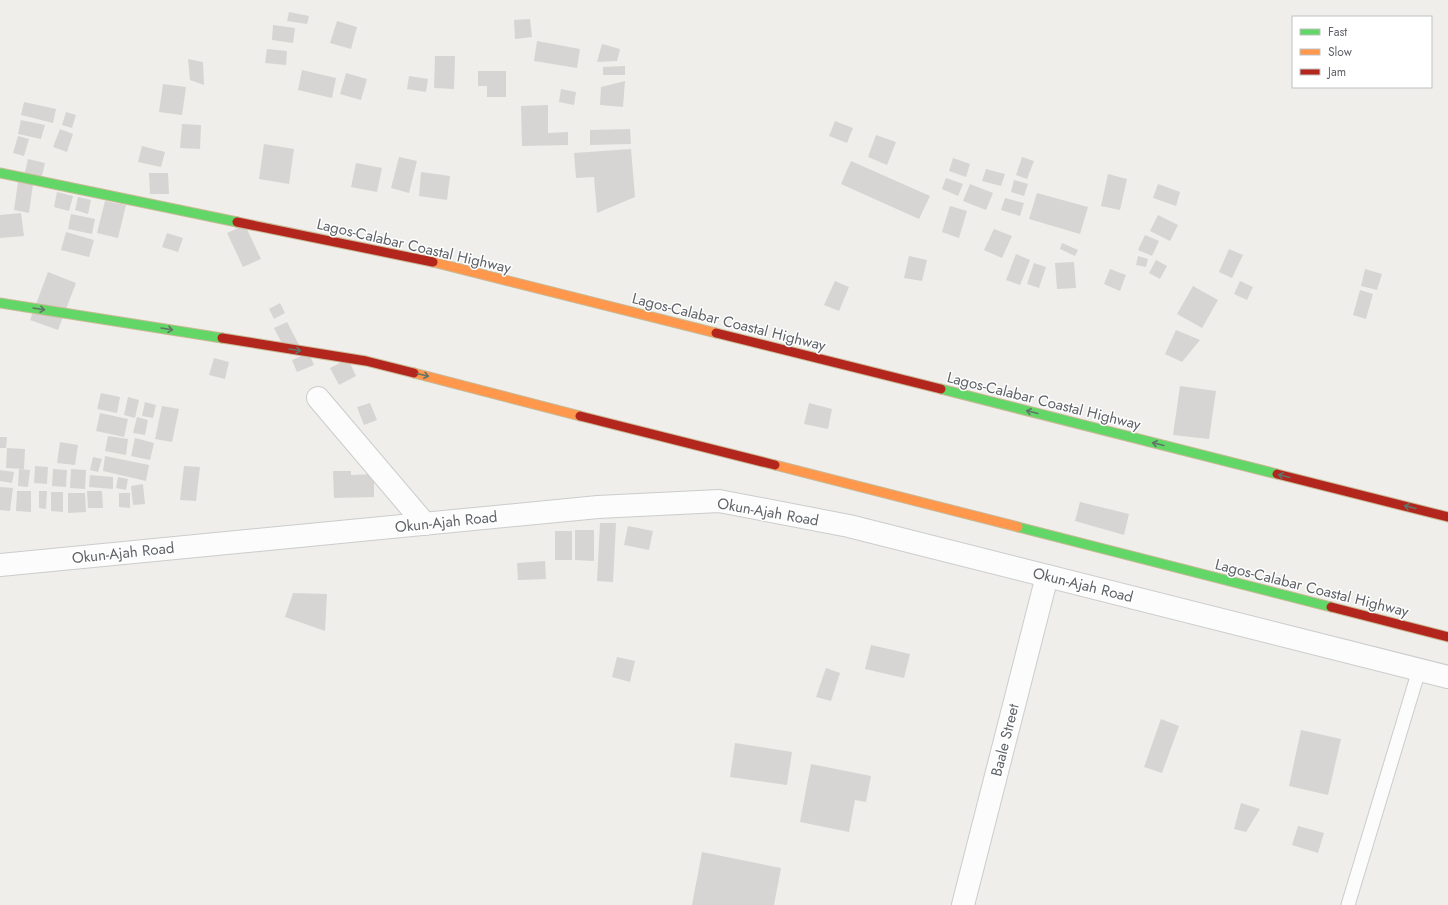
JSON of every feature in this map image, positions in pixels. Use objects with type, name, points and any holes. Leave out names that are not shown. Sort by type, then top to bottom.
[{"type":"highway","name":"Lagos-Calabar Coastal Highway","points":[[0,173],[434,262],[1448,516]]},
{"type":"highway","name":"Lagos-Calabar Coastal Highway","points":[[0,303],[366,361],[1448,637]]},
{"type":"street","points":[[318,398],[425,524]]},
{"type":"street","name":"Okun-Ajah Road","points":[[0,565],[598,507],[719,501],[849,526],[1448,677]]},
{"type":"street","name":"Baale Street","points":[[963,905],[1047,576]]},
{"type":"lane","points":[[1348,905],[1419,670]]},
{"type":"building","points":[[289,12],[309,16],[307,24],[287,21]]},
{"type":"building","points":[[530,19],[532,37],[515,39],[514,20]]},
{"type":"building","points":[[337,21],[357,27],[351,49],[330,43]]},
{"type":"building","points":[[273,25],[295,28],[293,43],[272,40]]},
{"type":"building","points":[[537,41],[580,49],[577,68],[534,61]]},
{"type":"building","points":[[602,44],[620,49],[617,61],[597,62]]},
{"type":"building","points":[[267,49],[287,51],[286,65],[265,63]]},
{"type":"building","points":[[435,56],[455,56],[454,89],[434,88]]},
{"type":"building","points":[[188,59],[203,62],[204,85],[190,80]]},
{"type":"building","points":[[625,66],[625,75],[603,75],[603,67]]},
{"type":"building","points":[[302,70],[336,78],[332,98],[298,90]]},
{"type":"building","points":[[478,71],[506,71],[506,97],[487,97],[487,86],[478,86]]},
{"type":"building","points":[[346,73],[367,79],[361,100],[340,94]]},
{"type":"building","points":[[409,76],[428,79],[426,92],[407,89]]},
{"type":"building","points":[[625,81],[623,107],[600,105],[601,87]]},
{"type":"building","points":[[163,84],[186,87],[182,115],[159,112]]},
{"type":"building","points":[[561,89],[576,92],[574,105],[559,102]]},
{"type":"building","points":[[24,102],[56,109],[53,123],[21,115]]},
{"type":"building","points":[[548,105],[548,133],[568,132],[568,145],[522,146],[521,106]]},
{"type":"building","points":[[66,112],[76,115],[72,128],[62,125]]},
{"type":"building","points":[[21,120],[45,125],[41,139],[18,134]]},
{"type":"building","points":[[835,121],[853,128],[847,143],[829,136]]},
{"type":"building","points":[[182,124],[201,125],[200,149],[180,148]]},
{"type":"building","points":[[60,129],[73,134],[67,152],[53,147]]},
{"type":"building","points":[[630,129],[631,144],[590,145],[590,130]]},
{"type":"building","points":[[876,135],[896,142],[887,165],[868,157]]},
{"type":"building","points":[[18,136],[29,139],[24,156],[13,153]]},
{"type":"building","points":[[264,144],[294,149],[289,184],[259,179]]},
{"type":"building","points":[[142,146],[165,152],[161,167],[138,162]]},
{"type":"building","points":[[631,149],[635,197],[597,213],[594,177],[576,178],[574,153]]},
{"type":"building","points":[[399,157],[417,161],[409,193],[391,188]]},
{"type":"building","points":[[1022,157],[1034,161],[1027,179],[1016,175]]},
{"type":"building","points":[[953,158],[970,164],[966,177],[949,171]]},
{"type":"building","points":[[28,159],[45,163],[40,184],[23,180]]},
{"type":"building","points":[[851,161],[930,196],[919,219],[841,184]]},
{"type":"building","points":[[356,163],[382,168],[377,192],[351,187]]},
{"type":"building","points":[[986,169],[1005,174],[1001,186],[982,181]]},
{"type":"building","points":[[421,172],[450,176],[447,200],[419,196]]},
{"type":"building","points":[[149,173],[168,173],[169,194],[150,194]]},
{"type":"building","points":[[1108,174],[1127,179],[1120,210],[1101,206]]},
{"type":"building","points":[[946,178],[963,184],[958,196],[942,189]]},
{"type":"building","points":[[1014,180],[1028,184],[1024,196],[1011,192]]},
{"type":"building","points":[[18,182],[33,184],[29,213],[14,210]]},
{"type":"building","points":[[970,184],[993,193],[986,210],[963,201]]},
{"type":"building","points":[[1158,184],[1180,192],[1176,206],[1153,198]]},
{"type":"building","points":[[57,192],[73,196],[69,211],[54,207]]},
{"type":"building","points":[[1037,193],[1088,207],[1080,234],[1029,219]]},
{"type":"building","points":[[78,197],[91,200],[88,214],[75,210]]},
{"type":"building","points":[[1005,198],[1024,203],[1020,216],[1001,210]]},
{"type":"building","points":[[105,201],[126,205],[118,238],[97,233]]},
{"type":"building","points":[[950,206],[967,211],[959,238],[942,232]]},
{"type":"building","points":[[21,213],[24,236],[0,238],[0,215]]},
{"type":"building","points":[[71,214],[95,219],[92,234],[68,229]]},
{"type":"building","points":[[1158,215],[1178,225],[1170,241],[1150,231]]},
{"type":"building","points":[[245,225],[261,259],[243,267],[227,233]]},
{"type":"building","points":[[994,229],[1012,236],[1002,258],[984,250]]},
{"type":"building","points":[[66,232],[94,240],[89,257],[61,250]]},
{"type":"building","points":[[167,233],[183,238],[178,252],[162,247]]},
{"type":"building","points":[[1145,235],[1159,241],[1152,256],[1138,250]]},
{"type":"building","points":[[1062,243],[1078,250],[1075,256],[1060,249]]},
{"type":"building","points":[[1229,249],[1243,255],[1232,278],[1219,272]]},
{"type":"building","points":[[1016,254],[1030,260],[1020,285],[1006,280]]},
{"type":"building","points":[[909,256],[927,260],[922,281],[904,278]]},
{"type":"building","points":[[1138,256],[1148,259],[1146,267],[1136,265]]},
{"type":"building","points":[[1156,260],[1167,266],[1160,279],[1149,273]]},
{"type":"building","points":[[1074,262],[1076,288],[1057,289],[1055,263]]},
{"type":"building","points":[[1034,263],[1046,267],[1039,288],[1027,284]]},
{"type":"building","points":[[1110,269],[1126,275],[1120,291],[1104,284]]},
{"type":"building","points":[[1365,269],[1382,274],[1377,290],[1361,286]]},
{"type":"building","points":[[48,272],[76,283],[58,330],[30,320]]},
{"type":"building","points":[[835,281],[849,287],[839,311],[824,305]]},
{"type":"building","points":[[1240,281],[1253,287],[1247,300],[1234,294]]},
{"type":"building","points":[[1193,286],[1218,300],[1202,328],[1177,314]]},
{"type":"building","points":[[1360,290],[1373,294],[1366,319],[1353,315]]},
{"type":"building","points":[[280,303],[285,313],[274,319],[269,309]]},
{"type":"building","points":[[287,322],[299,345],[286,351],[274,328]]},
{"type":"building","points":[[1176,330],[1200,340],[1182,362],[1165,354]]},
{"type":"building","points":[[309,353],[314,365],[297,372],[292,360]]},
{"type":"building","points":[[214,358],[229,362],[225,379],[209,375]]},
{"type":"building","points":[[348,359],[356,376],[339,385],[330,368]]},
{"type":"building","points":[[1180,386],[1216,391],[1209,439],[1173,435]]},
{"type":"building","points":[[101,393],[120,397],[117,413],[97,409]]},
{"type":"building","points":[[128,397],[139,400],[135,418],[124,415]]},
{"type":"building","points":[[145,402],[156,405],[153,418],[142,416]]},
{"type":"building","points":[[370,403],[377,420],[364,425],[357,407]]},
{"type":"building","points":[[809,403],[832,409],[828,429],[804,424]]},
{"type":"building","points":[[162,406],[179,409],[172,442],[155,439]]},
{"type":"building","points":[[100,413],[128,419],[124,437],[96,431]]},
{"type":"building","points":[[137,417],[148,420],[145,435],[133,433]]},
{"type":"building","points":[[108,436],[128,439],[126,455],[105,451]]},
{"type":"building","points":[[0,437],[7,437],[6,448],[0,448]]},
{"type":"building","points":[[135,438],[154,443],[150,460],[131,456]]},
{"type":"building","points":[[60,442],[78,445],[75,465],[57,463]]},
{"type":"building","points":[[7,448],[25,449],[24,469],[6,468]]},
{"type":"building","points":[[105,456],[149,465],[146,481],[103,471]]},
{"type":"building","points":[[93,457],[102,459],[98,472],[90,470]]},
{"type":"building","points":[[35,466],[48,467],[47,484],[34,483]]},
{"type":"building","points":[[184,466],[200,467],[196,501],[180,500]]},
{"type":"building","points":[[19,469],[30,470],[28,487],[18,486]]},
{"type":"building","points":[[53,469],[67,470],[66,487],[52,486]]},
{"type":"building","points":[[71,469],[86,470],[85,489],[70,488]]},
{"type":"building","points":[[0,470],[14,472],[12,483],[0,481]]},
{"type":"building","points":[[333,471],[351,471],[351,475],[374,474],[374,497],[334,498]]},
{"type":"building","points":[[90,475],[113,477],[113,489],[89,487]]},
{"type":"building","points":[[118,477],[128,479],[126,490],[116,488]]},
{"type":"building","points":[[143,484],[145,504],[133,505],[131,486]]},
{"type":"building","points":[[0,487],[13,488],[10,511],[0,510]]},
{"type":"building","points":[[17,491],[31,491],[31,512],[16,511]]},
{"type":"building","points":[[39,491],[47,491],[46,509],[39,508]]},
{"type":"building","points":[[87,491],[102,491],[103,508],[88,508]]},
{"type":"building","points":[[51,492],[63,492],[63,512],[51,511]]},
{"type":"building","points":[[68,493],[85,493],[86,512],[68,513]]},
{"type":"building","points":[[119,493],[130,493],[130,508],[119,507]]},
{"type":"building","points":[[1080,502],[1129,514],[1124,535],[1075,521]]},
{"type":"building","points":[[600,523],[616,523],[613,582],[597,581]]},
{"type":"building","points":[[628,526],[653,531],[649,550],[624,545]]},
{"type":"building","points":[[575,530],[594,530],[594,561],[575,560]]},
{"type":"building","points":[[555,531],[572,531],[572,560],[555,560]]},
{"type":"building","points":[[545,561],[546,579],[518,580],[517,563]]},
{"type":"building","points":[[293,593],[327,594],[325,631],[285,617]]},
{"type":"building","points":[[871,645],[910,654],[904,678],[865,669]]},
{"type":"building","points":[[617,657],[635,661],[630,682],[612,677]]},
{"type":"building","points":[[826,668],[840,673],[831,701],[816,697]]},
{"type":"building","points":[[1161,719],[1179,726],[1162,773],[1144,767]]},
{"type":"building","points":[[1301,730],[1341,739],[1328,795],[1289,786]]},
{"type":"building","points":[[735,743],[792,752],[787,785],[730,777]]},
{"type":"building","points":[[811,764],[871,776],[866,802],[855,800],[849,832],[800,822]]},
{"type":"building","points":[[1241,803],[1260,809],[1246,832],[1234,829]]},
{"type":"building","points":[[1298,826],[1324,833],[1318,853],[1292,845]]},
{"type":"building","points":[[702,852],[781,868],[774,905],[692,905]]},
{"type":"traffic: fast","points":[[0,173],[237,222]]},
{"type":"traffic: fast","points":[[0,303],[222,338]]},
{"type":"traffic: fast","points":[[941,389],[1277,474]]},
{"type":"traffic: fast","points":[[1018,527],[1331,607]]},
{"type":"traffic: slow","points":[[433,262],[716,333]]},
{"type":"traffic: slow","points":[[414,373],[580,416]]},
{"type":"traffic: slow","points":[[775,465],[1018,527]]},
{"type":"traffic: jam","points":[[237,222],[433,262]]},
{"type":"traffic: jam","points":[[716,333],[941,389]]},
{"type":"traffic: jam","points":[[222,338],[366,361],[414,373]]},
{"type":"traffic: jam","points":[[580,416],[775,465]]},
{"type":"traffic: jam","points":[[1277,474],[1448,517]]},
{"type":"traffic: jam","points":[[1331,607],[1448,637]]}]
